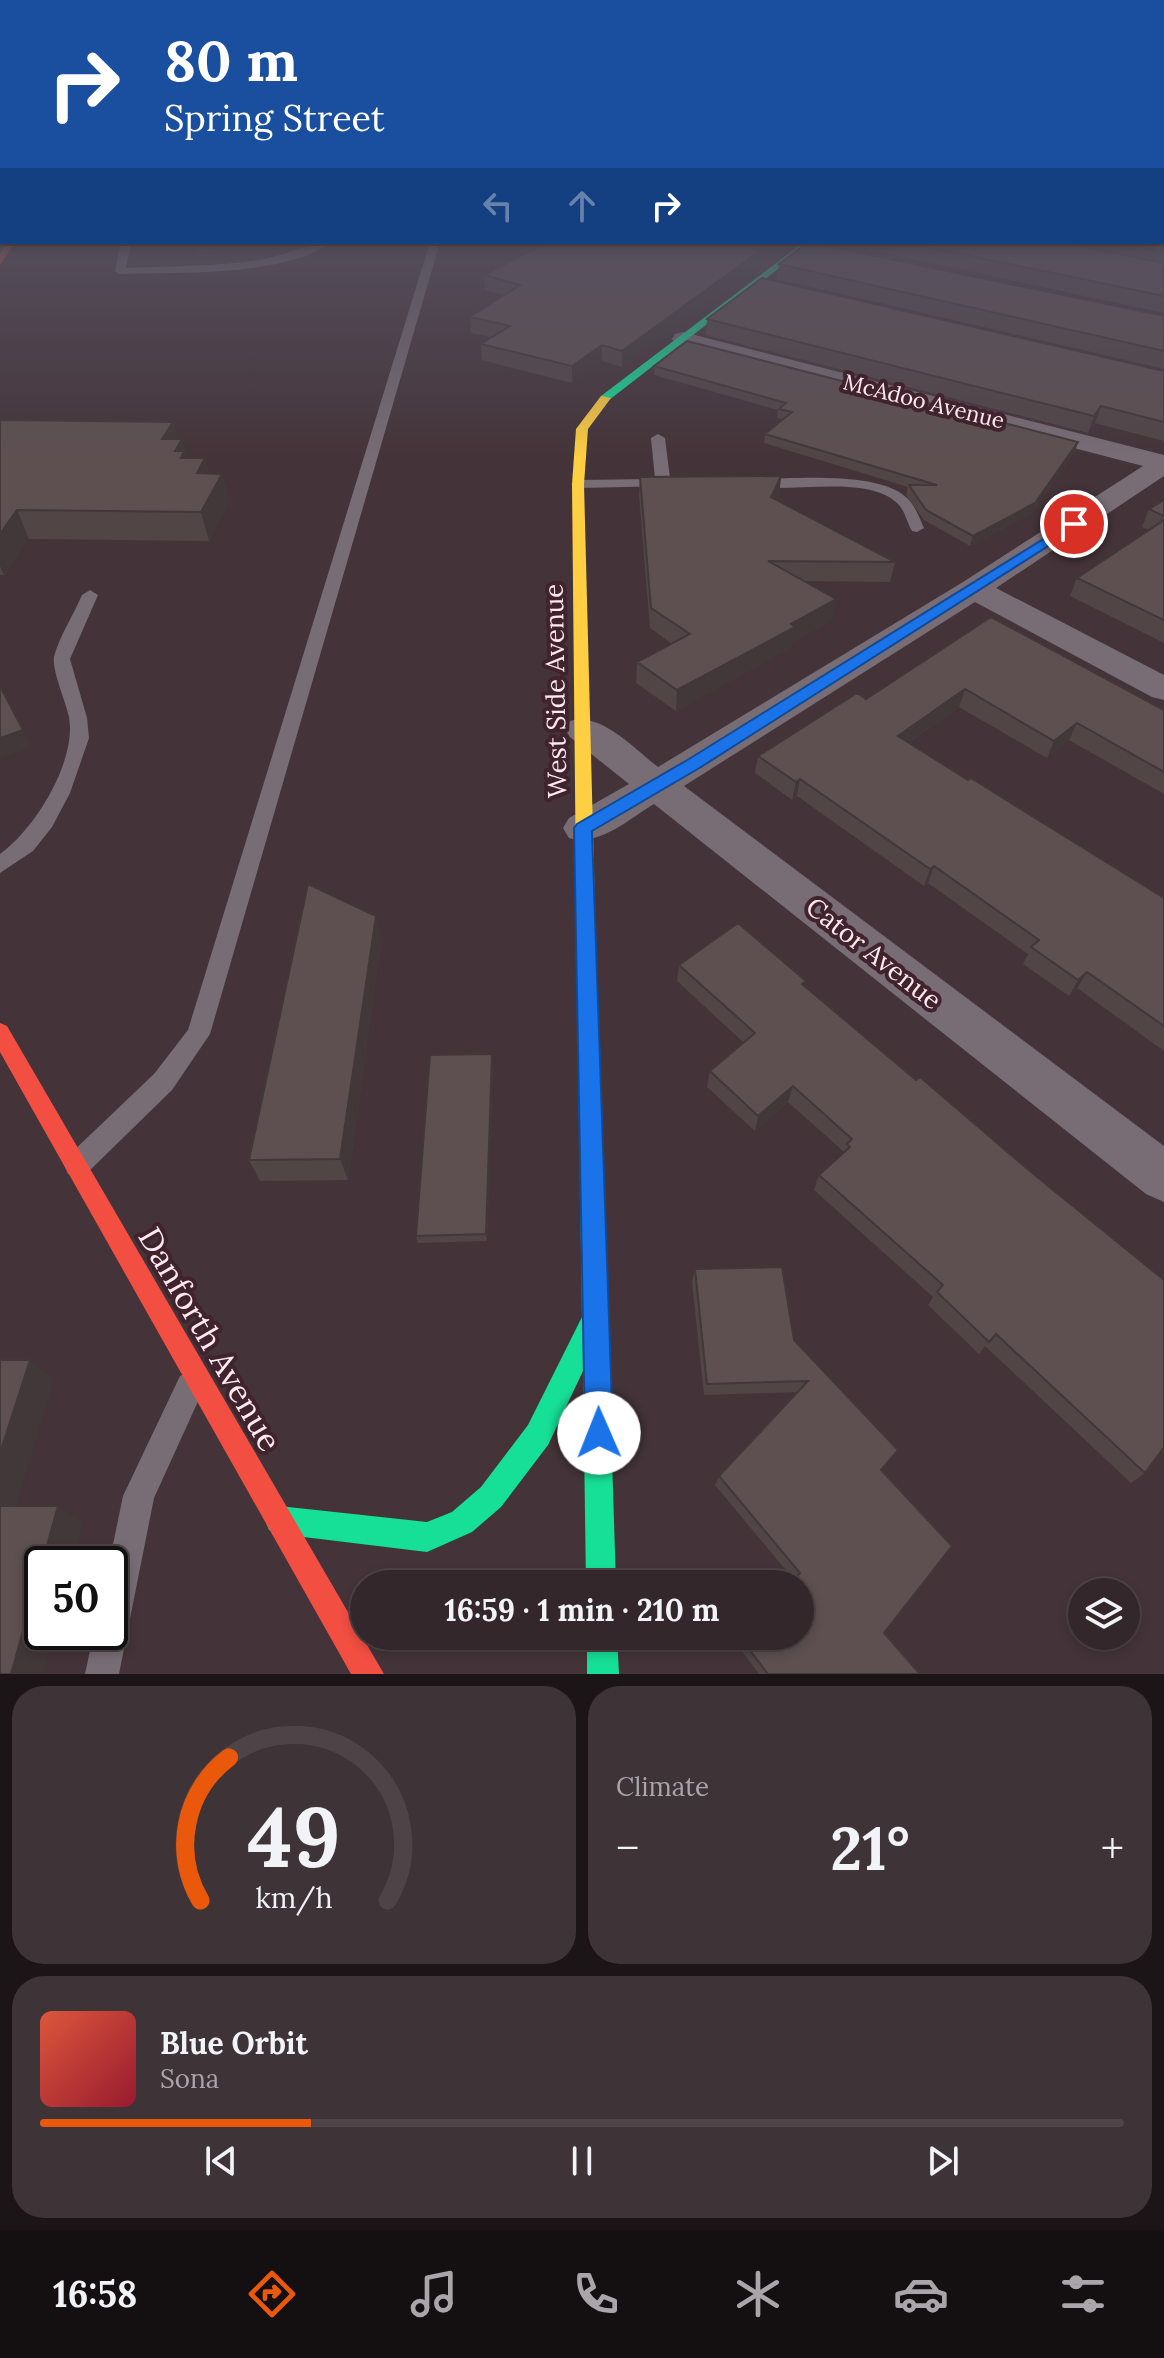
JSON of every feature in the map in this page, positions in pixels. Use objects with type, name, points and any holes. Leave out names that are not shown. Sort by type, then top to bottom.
[{"type":"main road","name":"West Side Avenue","points":[[601,1570],[583,828],[578,484],[582,429],[588,416],[626,380],[741,302]]},
{"type":"main road","name":"Danforth Avenue","points":[[0,1032],[10,1076],[77,1165],[368,1674]]},
{"type":"main road","points":[[279,1520],[427,1537],[462,1522],[491,1497],[538,1435],[597,1312]]},
{"type":"main road","points":[[602,1650],[603,1674]]},
{"type":"street","name":"McAdoo Avenue","points":[[683,339],[1164,464]]},
{"type":"street","points":[[583,828],[658,785],[974,589],[1164,464]]},
{"type":"street","points":[[974,589],[1164,689]]},
{"type":"street","name":"Cator Avenue","points":[[583,729],[1164,1177]]},
{"type":"lane","points":[[77,1165],[163,1082],[198,1034],[417,302]]},
{"type":"lane","points":[[578,484],[670,483],[658,438]]},
{"type":"lane","points":[[735,483],[863,487],[890,492],[905,502],[917,528]]},
{"type":"lane","points":[[0,865],[26,846],[45,822],[60,793],[80,738],[78,718],[62,659],[90,595]]},
{"type":"lane","points":[[102,1674],[139,1496],[195,1376]]},
{"type":"building","points":[[493,302],[689,302],[622,351],[602,345],[572,366],[481,344],[510,326],[470,317]]},
{"type":"building","points":[[730,302],[866,302],[1164,371],[1164,422],[1101,406],[1094,416],[707,319]]},
{"type":"building","points":[[948,302],[1097,302],[1164,316],[1164,351]]},
{"type":"building","points":[[687,341],[1078,442],[1035,503],[973,536],[926,510],[909,485],[937,485],[765,434],[792,412],[779,409],[786,403],[654,366]]},
{"type":"building","points":[[0,420],[173,422],[162,439],[182,439],[175,451],[184,451],[181,458],[205,458],[197,473],[222,474],[201,512],[17,510],[0,534]]},
{"type":"building","points":[[781,476],[771,497],[895,562],[768,561],[836,599],[791,624],[795,627],[677,690],[637,662],[690,634],[651,608],[640,477]]},
{"type":"building","points":[[1164,500],[1164,516],[1149,509]]},
{"type":"building","points":[[1164,520],[1164,620],[1077,578]]},
{"type":"building","points":[[991,617],[1164,710],[1164,772],[1077,723],[1054,741],[965,689],[898,736],[1164,898],[1164,1026],[1087,972],[1078,980],[1031,947],[1039,940],[934,866],[930,869],[800,779],[796,782],[758,756],[857,693],[866,699]]},
{"type":"building","points":[[0,686],[23,730],[0,738]]},
{"type":"building","points":[[308,884],[376,916],[340,1159],[249,1160]]},
{"type":"building","points":[[738,923],[806,981],[802,984],[916,1080],[920,1077],[1164,1280],[1164,1447],[1145,1473],[996,1334],[989,1342],[937,1292],[943,1285],[819,1175],[850,1147],[847,1144],[852,1139],[793,1086],[758,1116],[710,1071],[755,1033],[679,965]]},
{"type":"building","points":[[492,1054],[486,1234],[416,1236],[430,1055]]},
{"type":"building","points":[[782,1267],[794,1340],[898,1450],[881,1470],[952,1546],[884,1633],[920,1674],[768,1674],[750,1650],[814,1650],[814,1570],[797,1570],[719,1476],[808,1381],[707,1384],[695,1269]]},
{"type":"building","points":[[0,1360],[30,1360],[0,1453]]},
{"type":"building","points":[[0,1506],[58,1506],[47,1546],[24,1546],[24,1628],[11,1674],[0,1674]]},
{"type":"traffic: fast","points":[[605,398],[730,302]]},
{"type":"traffic: fast","points":[[587,987],[601,1570]]},
{"type":"traffic: fast","points":[[279,1520],[427,1537],[462,1522],[491,1497],[538,1435],[593,1322]]},
{"type":"traffic: fast","points":[[602,1650],[603,1674]]},
{"type":"traffic: slow","points":[[587,987],[578,484],[582,429],[605,398]]},
{"type":"traffic: jam","points":[[0,1032],[368,1674]]},
{"type":"route","points":[[599,1433],[583,828],[695,763],[1074,524]]}]
